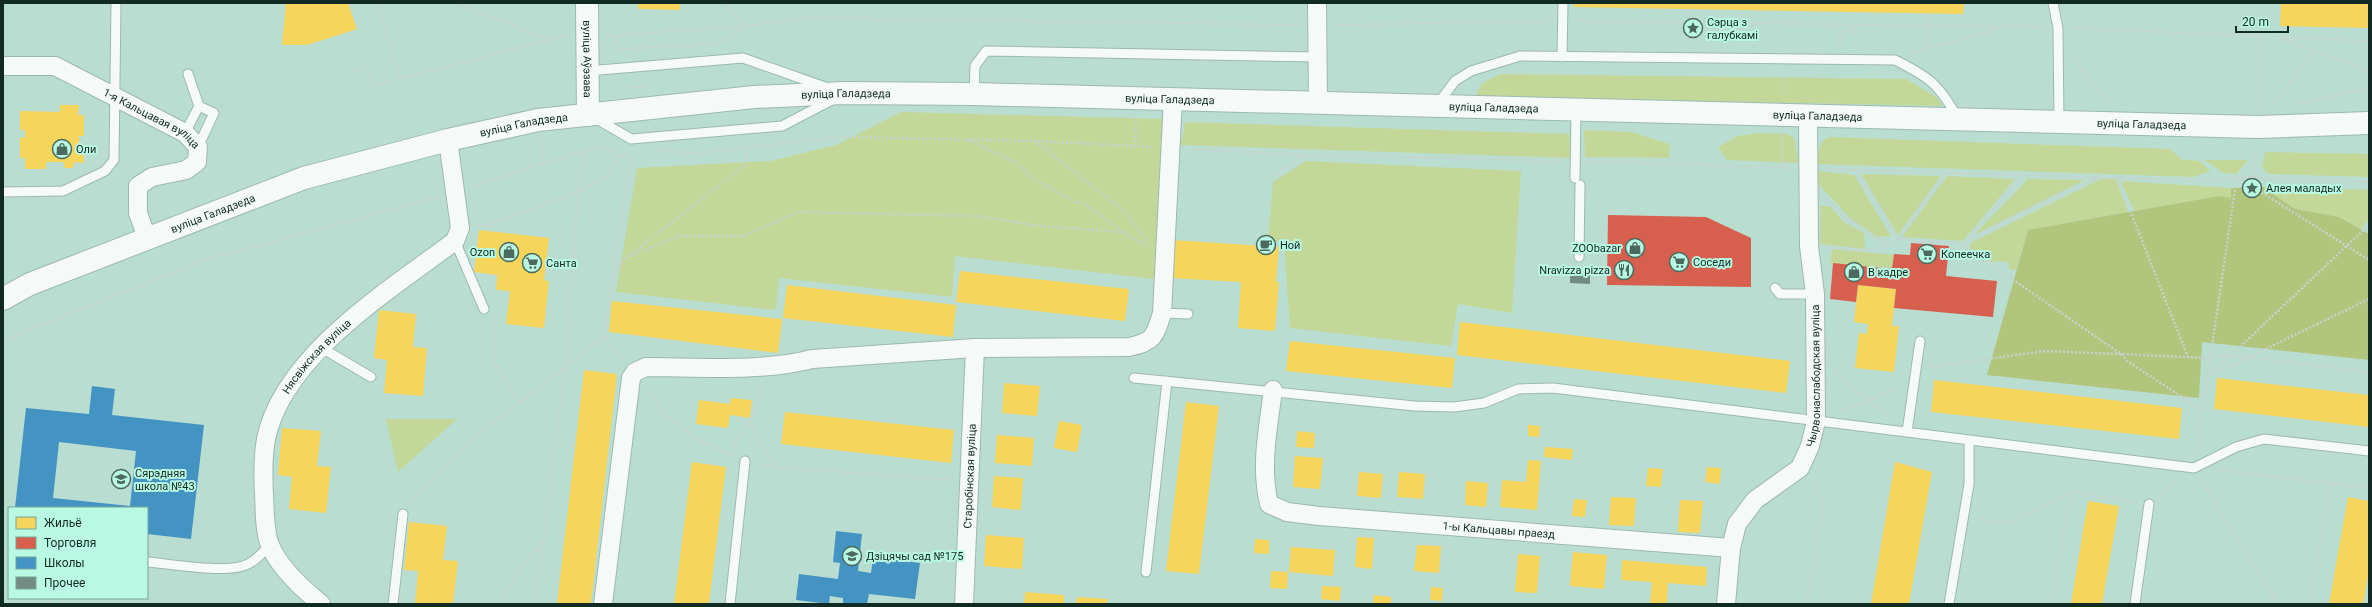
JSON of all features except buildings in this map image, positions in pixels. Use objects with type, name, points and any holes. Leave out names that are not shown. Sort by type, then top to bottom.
[{"type":"main road","name":"вуліца Аўэзава","points":[[587,3],[588,115]]},
{"type":"main road","name":"вуліца Галадзеда","points":[[3,299],[30,284],[304,178],[448,140],[538,120],[754,97],[843,93],[974,94],[2258,127],[2369,123]]},
{"type":"street","points":[[1317,3],[1318,103]]},
{"type":"street","name":"1-я Кальцавая вуліца","points":[[3,66],[55,66],[185,133],[198,147],[197,162],[186,170],[152,177],[138,186],[138,213],[147,238]]},
{"type":"street","points":[[603,604],[631,378],[635,372],[646,367],[771,365],[795,363],[818,358],[975,348],[1129,347],[1147,343],[1156,332],[1162,312],[1173,99]]},
{"type":"street","name":"Чырвонаслабодская вуліца","points":[[1800,468],[1810,446],[1816,421],[1815,294],[1809,246],[1808,116]]},
{"type":"street","points":[[448,140],[458,235]]},
{"type":"street","name":"Нясвіжская вуліца","points":[[321,604],[295,582],[270,545],[265,512],[263,484],[266,439],[277,409],[296,378],[320,347],[353,317],[458,235]]},
{"type":"street","name":"Старобінская вуліца","points":[[964,604],[975,348]]},
{"type":"street","name":"1-ы Кальцавы праезд","points":[[1273,390],[1263,467],[1269,504],[1287,512],[1319,516],[1731,548]]},
{"type":"street","points":[[1726,604],[1731,548],[1737,524],[1755,500],[1800,468]]},
{"type":"lane","points":[[3,192],[62,191],[105,171],[114,160],[116,3]]},
{"type":"lane","points":[[1562,57],[1563,3]]},
{"type":"lane","points":[[2053,3],[2058,28],[2059,122]]},
{"type":"lane","points":[[974,94],[975,66],[986,51],[1318,57]]},
{"type":"lane","points":[[1436,107],[1455,81],[1471,71],[1520,56],[1895,60],[1923,74],[1942,91],[1959,119]]},
{"type":"lane","points":[[587,71],[743,58],[843,93]]},
{"type":"lane","points":[[188,74],[199,106],[214,113],[198,147]]},
{"type":"lane","points":[[588,115],[631,139],[782,126],[843,93]]},
{"type":"lane","points":[[185,133],[199,106]]},
{"type":"lane","points":[[1576,110],[1574,161],[1578,181],[1579,257]]},
{"type":"lane","points":[[458,235],[484,309]]},
{"type":"lane","points":[[1775,288],[1780,294],[1815,294]]},
{"type":"lane","points":[[1162,312],[1188,314]]},
{"type":"lane","points":[[1907,432],[1920,341]]},
{"type":"lane","points":[[320,347],[371,377]]},
{"type":"lane","points":[[1134,378],[1273,390],[1415,406],[1454,407],[1484,404],[1518,389],[1553,388],[2194,468],[2236,447],[2264,439],[2369,451]]},
{"type":"lane","points":[[1146,572],[1167,381]]},
{"type":"lane","points":[[1949,604],[1969,484],[1969,440]]},
{"type":"lane","points":[[730,604],[745,461]]},
{"type":"lane","points":[[2135,604],[2149,504]]},
{"type":"lane","points":[[393,604],[403,514]]},
{"type":"lane","points":[[148,562],[233,568],[244,566],[256,559],[270,545]]},
{"type":"path","points":[[376,3],[401,79]]},
{"type":"path","points":[[456,3],[549,40]]},
{"type":"path","points":[[724,3],[746,26]]},
{"type":"path","points":[[1688,35],[1689,9]]},
{"type":"path","points":[[1925,14],[1926,49]]},
{"type":"path","points":[[353,70],[365,67],[372,86],[549,40],[587,32],[617,36],[746,26],[809,18],[1317,25],[1563,21]]},
{"type":"path","points":[[1574,21],[2058,28],[2278,38],[2369,40]]},
{"type":"path","points":[[1712,31],[1721,31],[1721,23]]},
{"type":"path","points":[[1840,53],[1840,32],[1853,32],[1853,25]]},
{"type":"path","points":[[617,36],[620,49],[718,44],[746,26]]},
{"type":"path","points":[[2260,37],[2258,111],[2264,111]]},
{"type":"path","points":[[2278,38],[2369,71]]},
{"type":"path","points":[[2277,109],[2270,111],[2314,51]]},
{"type":"path","points":[[2080,67],[2112,106]]},
{"type":"path","points":[[2293,106],[2369,88]]},
{"type":"path","points":[[1134,146],[1136,112]]},
{"type":"path","points":[[539,133],[543,164]]},
{"type":"path","points":[[654,151],[700,153],[840,137],[965,139],[1034,141],[1304,155],[1574,161],[2208,181],[2237,177],[2369,182]]},
{"type":"path","points":[[965,139],[1017,163],[1031,177],[1075,202],[1085,204],[1123,232],[1152,247],[1123,210],[1034,141]]},
{"type":"path","points":[[3,344],[24,332],[208,259],[454,193],[583,151],[606,147],[620,156]]},
{"type":"path","points":[[614,268],[746,164],[748,147]]},
{"type":"path","points":[[2255,178],[2256,148]]},
{"type":"path","points":[[458,235],[578,192],[606,177],[620,156],[632,150],[639,151]]},
{"type":"path","points":[[403,514],[414,497],[466,444],[604,337],[632,150]]},
{"type":"path","points":[[536,604],[565,367],[578,192],[583,151]]},
{"type":"path","points":[[1271,177],[1304,155]]},
{"type":"path","points":[[1855,170],[1898,239]]},
{"type":"path","points":[[1809,246],[1874,251],[1888,246],[1898,239],[1947,172]]},
{"type":"path","points":[[1965,242],[2024,174]]},
{"type":"path","points":[[1961,244],[2100,177]]},
{"type":"path","points":[[2117,177],[2188,357]]},
{"type":"path","points":[[2237,177],[2369,260]]},
{"type":"path","points":[[2237,177],[2194,468],[2277,604]]},
{"type":"path","points":[[1821,195],[1848,220],[1888,246]]},
{"type":"path","points":[[630,256],[679,236],[744,236],[798,212],[976,216],[1039,226],[1123,232]]},
{"type":"path","points":[[2208,377],[2348,247],[2369,225]]},
{"type":"path","points":[[1898,239],[1961,244],[2121,354],[2127,361],[2202,410]]},
{"type":"path","points":[[2208,377],[2369,299]]},
{"type":"path","points":[[484,309],[496,312],[493,360],[519,403]]},
{"type":"path","points":[[604,337],[635,372],[667,417],[702,442],[755,466],[969,481]]},
{"type":"path","points":[[1916,369],[2044,351],[2211,358],[2231,355],[2369,372]]},
{"type":"path","points":[[1815,356],[1907,432]]},
{"type":"path","points":[[735,456],[737,438],[749,423],[771,365]]},
{"type":"path","points":[[1816,421],[1914,382]]},
{"type":"path","points":[[749,423],[777,468]]},
{"type":"path","points":[[1800,468],[1814,482],[1823,504],[1807,604]]},
{"type":"path","points":[[1963,518],[2008,523],[2071,492],[2149,504],[2194,468],[2330,482],[2369,488]]},
{"type":"path","points":[[2310,604],[2330,482]]},
{"type":"path","points":[[2051,604],[2071,492]]},
{"type":"path","points":[[497,604],[544,538]]},
{"type":"green space","points":[[1501,74],[1906,79],[1936,97],[1942,106],[1476,96],[1482,83]]},
{"type":"green space","points":[[901,112],[1162,119],[1154,279],[955,256],[952,297],[779,278],[776,310],[616,292],[637,168],[771,161],[836,145]]},
{"type":"green space","points":[[1185,122],[1569,134],[1571,158],[1181,145]]},
{"type":"green space","points":[[1584,130],[1631,132],[1670,144],[1669,158],[1585,157]]},
{"type":"green space","points":[[1758,133],[1787,134],[1794,138],[1799,163],[1727,160],[1718,147],[1738,136]]},
{"type":"green space","points":[[1829,137],[2170,149],[2181,159],[2199,161],[2211,171],[2193,177],[1814,164],[1822,142]]},
{"type":"green space","points":[[2265,152],[2369,154],[2369,177],[2270,174],[2265,172],[2262,167]]},
{"type":"green space","points":[[2204,160],[2248,160],[2236,174],[2224,173]]},
{"type":"green space","points":[[1306,161],[1521,171],[1512,313],[1458,304],[1451,346],[1290,328],[1284,243],[1268,239],[1273,182]]},
{"type":"green space","points":[[1818,171],[1854,175],[1891,236],[1878,237],[1851,219],[1818,184]]},
{"type":"green space","points":[[1861,174],[1941,176],[1898,235]]},
{"type":"green space","points":[[1947,176],[2015,179],[1963,241],[1902,237]]},
{"type":"green space","points":[[2101,179],[2116,179],[2128,212],[2028,230],[2016,270],[2010,270],[2008,262],[1988,261],[1988,251],[1970,250],[1970,243]]},
{"type":"green space","points":[[2027,180],[2085,180],[1974,235]]},
{"type":"green space","points":[[2121,181],[2231,188],[2232,198],[2219,196],[2134,211]]},
{"type":"green space","points":[[2262,186],[2369,190],[2369,220],[2360,229],[2339,217],[2295,209]]},
{"type":"green space","points":[[2263,187],[2295,209],[2339,217],[2369,234],[2369,360],[2202,342],[2199,398],[1987,375],[2028,230],[2219,196],[2231,198],[2231,188]]},
{"type":"green space","points":[[1820,206],[1830,206],[1844,222],[1864,233],[1865,249],[1820,244]]},
{"type":"green space","points":[[1832,249],[1895,255],[1894,268],[1830,263]]},
{"type":"green space","points":[[386,419],[457,419],[398,472]]},
{"type":"place","name":"Сэрца з галубкамі","points":[[1693,28]]},
{"type":"place","name":"Оли","points":[[62,149]]},
{"type":"place","name":"Алея маладых","points":[[2252,188]]},
{"type":"place","name":"Ной","points":[[1266,245]]},
{"type":"place","name":"ZOObazar","points":[[1635,248]]},
{"type":"place","name":"Ozon","points":[[509,252]]},
{"type":"place","name":"Копеечка","points":[[1927,254]]},
{"type":"place","name":"Соседи","points":[[1679,262]]},
{"type":"place","name":"Санта","points":[[532,263]]},
{"type":"place","name":"Nravizza pizza","points":[[1624,270]]},
{"type":"place","name":"В кадре","points":[[1854,272]]},
{"type":"place","name":"Сярэдняя школа №43","points":[[121,479]]},
{"type":"place","name":"Дзіцячы сад №175","points":[[852,556]]}]
